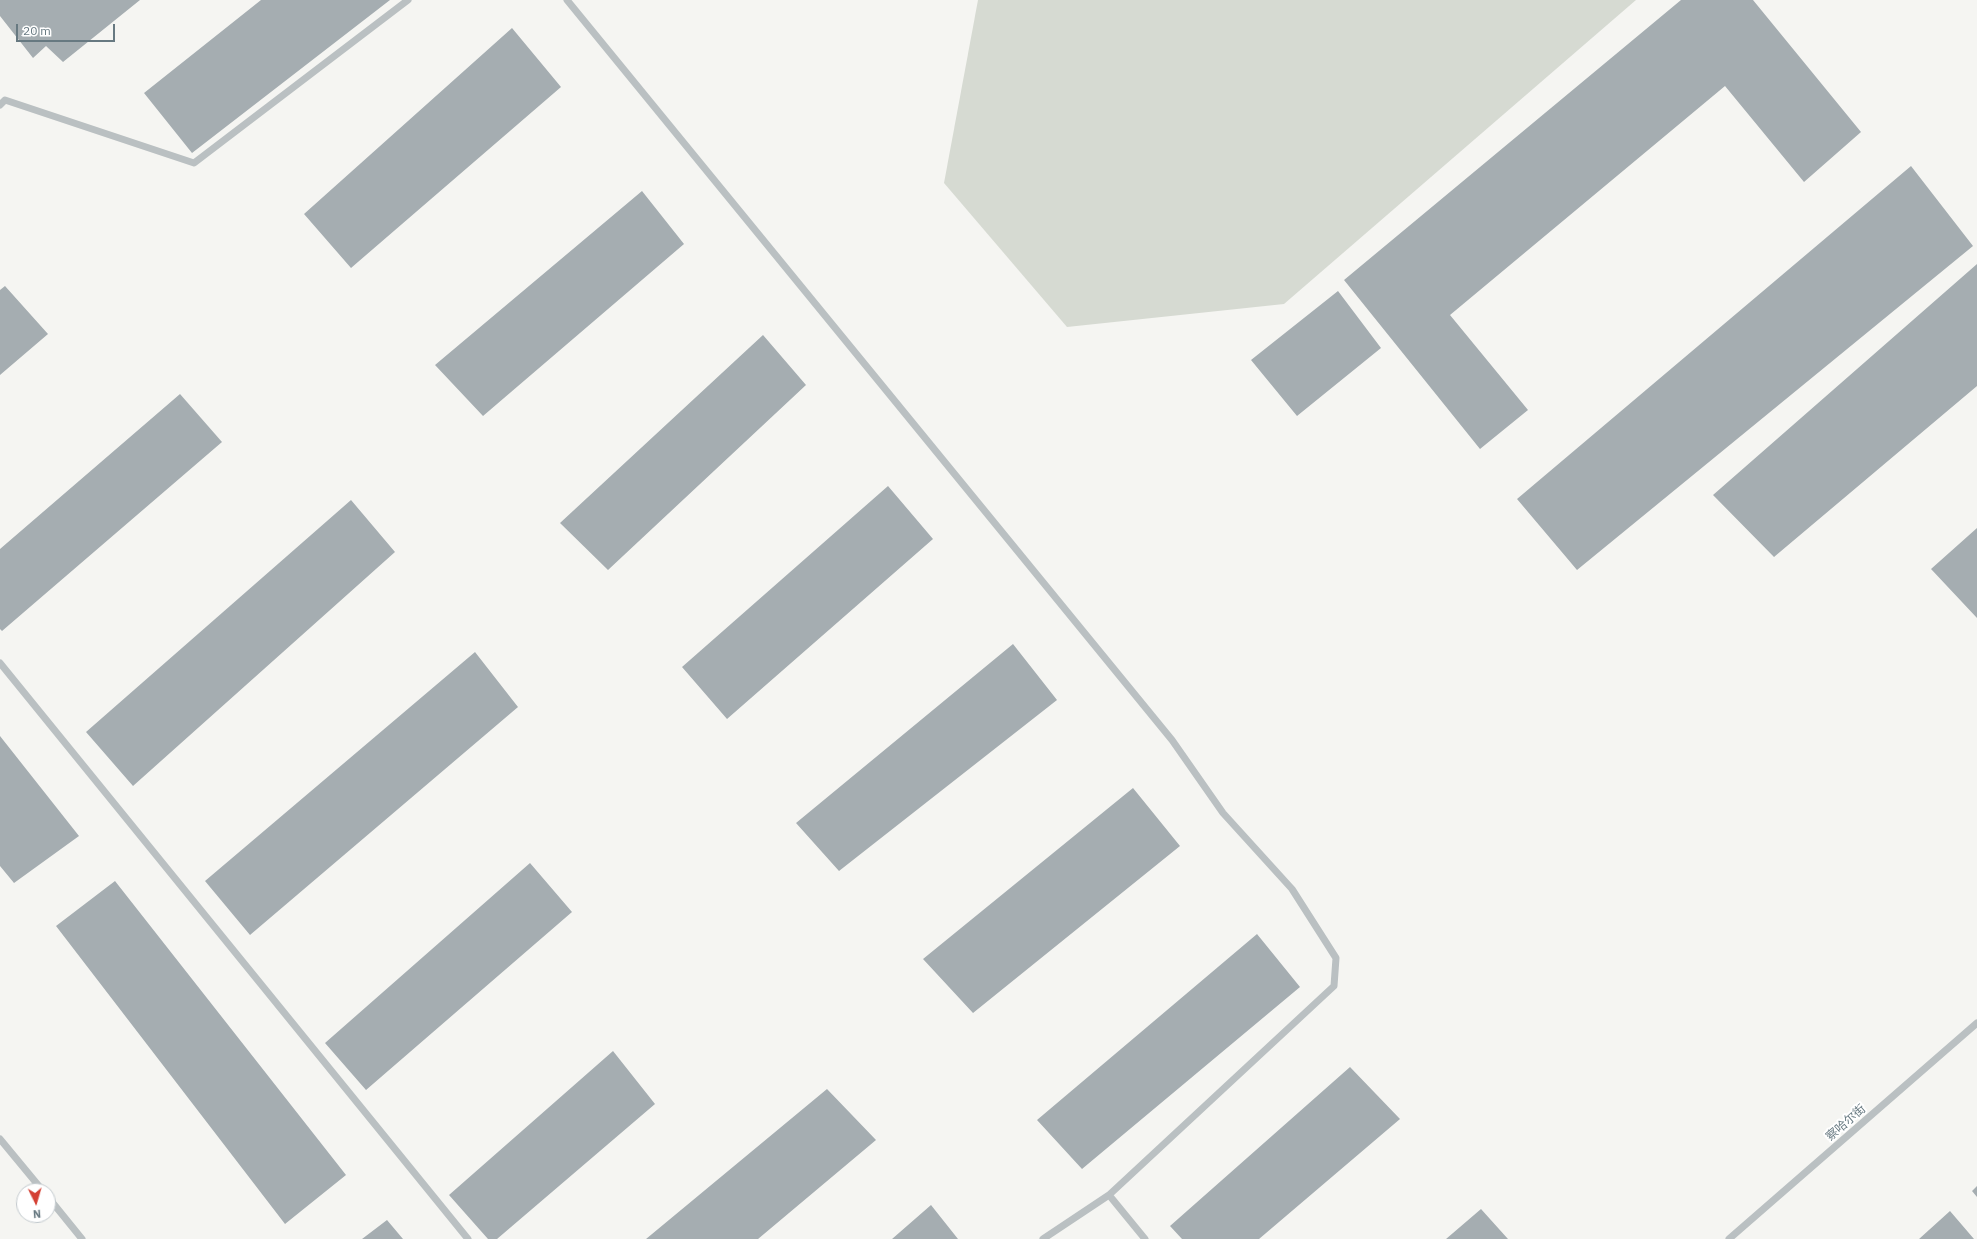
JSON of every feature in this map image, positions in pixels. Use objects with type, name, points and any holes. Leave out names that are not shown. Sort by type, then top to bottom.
[{"type":"street","points":[[2,100],[194,163],[408,0]]},
{"type":"street","points":[[567,0],[1172,740],[1223,813],[1292,889],[1336,958],[1334,986],[1109,1195],[1043,1239]]},
{"type":"street","points":[[0,663],[468,1239]]},
{"type":"street","name":"察哈尔街","points":[[1729,1239],[1977,1023]]},
{"type":"street","points":[[0,1139],[36,1183]]},
{"type":"street","points":[[1109,1195],[1145,1239]]},
{"type":"street","points":[[56,1207],[82,1239]]},
{"type":"shaded area","points":[[978,0],[1636,0],[1284,304],[1067,327],[944,183]]},
{"type":"building","points":[[0,0],[140,0],[63,62],[46,46],[33,58],[0,16]]},
{"type":"building","points":[[261,0],[390,0],[192,153],[144,93]]},
{"type":"building","points":[[1681,0],[1753,0],[1861,132],[1804,182],[1725,86],[1450,315],[1528,410],[1480,449],[1344,280]]},
{"type":"building","points":[[512,28],[561,87],[351,268],[304,214]]},
{"type":"building","points":[[1911,166],[1973,246],[1577,570],[1517,499]]},
{"type":"building","points":[[642,191],[684,244],[483,416],[435,365]]},
{"type":"building","points":[[1977,264],[1977,386],[1774,557],[1713,495]]},
{"type":"building","points":[[5,286],[48,334],[0,375],[0,290]]},
{"type":"building","points":[[1338,291],[1381,348],[1297,416],[1251,360]]},
{"type":"building","points":[[763,335],[806,385],[608,570],[560,523]]},
{"type":"building","points":[[180,394],[222,442],[2,631],[0,629],[0,549]]},
{"type":"building","points":[[888,486],[933,539],[727,719],[682,667]]},
{"type":"building","points":[[351,500],[395,552],[133,786],[86,732]]},
{"type":"building","points":[[1977,528],[1977,618],[1931,569]]},
{"type":"building","points":[[1013,644],[1057,700],[839,871],[796,823]]},
{"type":"building","points":[[475,652],[518,707],[250,935],[205,881]]},
{"type":"building","points":[[0,736],[79,836],[14,883],[0,866]]},
{"type":"building","points":[[1133,788],[1180,846],[973,1013],[923,959]]},
{"type":"building","points":[[530,863],[572,912],[366,1090],[325,1043]]},
{"type":"building","points":[[115,881],[346,1175],[285,1224],[56,926]]},
{"type":"building","points":[[1257,934],[1300,987],[1082,1169],[1037,1120]]},
{"type":"building","points":[[613,1051],[655,1104],[497,1239],[488,1239],[449,1195]]},
{"type":"building","points":[[1350,1067],[1400,1119],[1259,1239],[1182,1239],[1170,1226]]},
{"type":"building","points":[[827,1089],[876,1140],[758,1239],[646,1239]]},
{"type":"building","points":[[1977,1186],[1977,1197],[1972,1191]]},
{"type":"building","points":[[931,1205],[958,1239],[892,1239]]},
{"type":"building","points":[[1481,1209],[1508,1239],[1446,1239]]},
{"type":"building","points":[[1950,1211],[1974,1239],[1919,1239]]},
{"type":"building","points":[[387,1220],[403,1239],[362,1239]]}]
